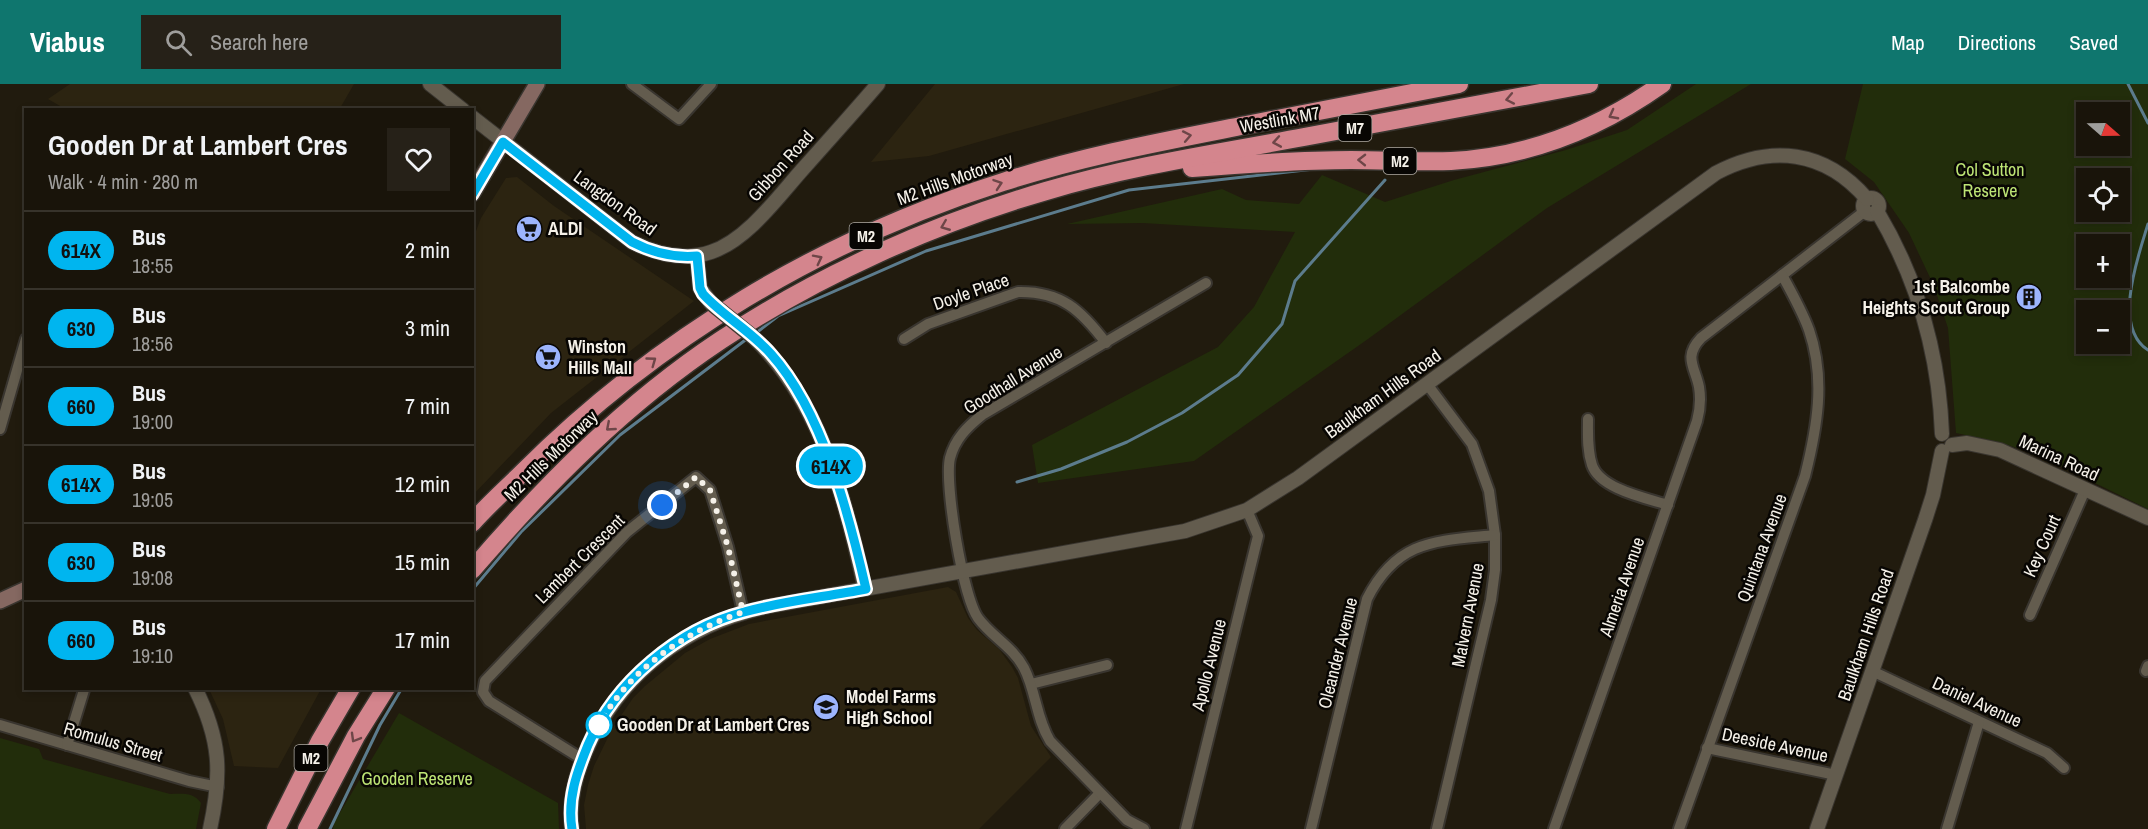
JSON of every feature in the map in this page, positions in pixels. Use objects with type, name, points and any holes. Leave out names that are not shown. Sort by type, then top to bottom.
[{"type":"highway","points":[[1439,86],[1459,84]]},
{"type":"highway","name":"Westlink M7","points":[[1121,172],[1589,84]]},
{"type":"highway","name":"M2","points":[[1121,172],[1285,162],[1452,161],[1483,158],[1536,146],[1576,133],[1615,114],[1662,84]]},
{"type":"highway","name":"M2 Hills Motorway","points":[[474,521],[558,437],[634,374],[696,328],[783,276],[922,211],[1002,182],[1107,153],[1439,86]]},
{"type":"highway","name":"M2 Hills Motorway","points":[[474,568],[537,497],[608,428],[695,358],[767,311],[868,259],[971,216],[1046,191],[1121,172]]},
{"type":"highway","name":"M2","points":[[276,829],[320,741],[350,690]]},
{"type":"highway","name":"M2","points":[[308,829],[356,736],[385,690]]},
{"type":"main road","points":[[474,191],[537,84]]},
{"type":"main road","points":[[1,599],[24,590]]},
{"type":"street","points":[[430,84],[460,108]]},
{"type":"street","points":[[632,84],[679,119],[711,84]]},
{"type":"street","name":"Gibbon Road","points":[[697,256],[722,248],[754,223],[878,84]]},
{"type":"street","name":"Langdon Road","points":[[474,119],[632,242],[652,251],[669,255],[697,256]]},
{"type":"street","name":"Baulkham Hills Road","points":[[572,829],[572,796],[582,759],[590,741],[628,684],[649,663],[692,633],[743,612],[1185,531],[1247,510],[1291,483],[1696,187],[1731,165],[1756,157],[1779,155],[1813,161],[1844,176],[1870,207],[1904,261],[1924,314],[1935,361],[1942,434],[1936,438],[1935,444],[1947,448],[1928,512],[1817,829]]},
{"type":"street","points":[[1679,352],[1692,355],[1701,338],[1870,207]]},
{"type":"street","points":[[697,256],[700,288],[711,303],[753,337],[783,368],[806,407],[841,496],[866,589]]},
{"type":"street","name":"Quintana Avenue","points":[[1679,829],[1805,476],[1816,429],[1819,400],[1815,353],[1810,331],[1782,275]]},
{"type":"street","name":"Goodhall Avenue","points":[[1144,829],[1132,824],[1050,741],[1039,718],[1031,684],[1025,670],[1014,653],[978,618],[968,596],[947,471],[950,455],[958,438],[982,415],[1206,283]]},
{"type":"street","name":"Doyle Place","points":[[904,339],[928,324],[1018,292],[1033,292],[1061,300],[1077,310],[1091,323],[1106,343]]},
{"type":"street","points":[[0,429],[24,346]]},
{"type":"street","name":"Almeria Avenue","points":[[1554,829],[1699,416],[1700,390],[1692,366],[1692,355]]},
{"type":"street","name":"Malvern Avenue","points":[[1427,384],[1472,444],[1490,491],[1496,570],[1437,829]]},
{"type":"street","points":[[1588,419],[1590,459],[1600,478],[1611,486],[1668,506]]},
{"type":"street","name":"Marina Road","points":[[1947,448],[1966,443],[2000,450],[2148,518]]},
{"type":"street","name":"Lambert Crescent","points":[[582,759],[489,701],[483,692],[485,681],[627,532],[696,477],[710,490],[728,547],[743,612]]},
{"type":"street","name":"Key Court","points":[[2030,615],[2085,490]]},
{"type":"street","name":"Apollo Avenue","points":[[1186,829],[1258,536],[1247,510]]},
{"type":"street","name":"Oleander Avenue","points":[[1311,829],[1368,598],[1374,586],[1383,573],[1403,554],[1440,541],[1495,535]]},
{"type":"street","points":[[1031,684],[1107,665]]},
{"type":"street","name":"Daniel Avenue","points":[[1872,671],[2047,753],[2064,768]]},
{"type":"street","points":[[67,745],[84,690]]},
{"type":"street","points":[[196,690],[215,742],[218,765],[218,787],[210,829]]},
{"type":"street","points":[[1947,829],[1979,722]]},
{"type":"street","name":"Romulus Street","points":[[0,725],[189,781],[218,787]]},
{"type":"street","name":"Deeside Avenue","points":[[1707,748],[1836,775]]},
{"type":"street","points":[[1065,829],[1100,794]]},
{"type":"shaded area","points":[[70,84],[354,84],[340,108],[64,108],[48,99]]},
{"type":"shaded area","points":[[935,84],[1184,84],[929,156],[871,162]]},
{"type":"shaded area","name":"Winston Hills Mall","points":[[517,177],[554,206],[694,301],[551,413],[474,494],[474,236],[481,218],[506,178]]},
{"type":"shaded area","name":"Model Farms High School","points":[[948,587],[956,592],[968,618],[977,630],[999,649],[1012,667],[1018,678],[1031,726],[1051,757],[979,829],[586,829],[584,805],[588,785],[594,766],[612,729],[633,698],[685,653],[710,639],[749,624]]},
{"type":"shaded area","points":[[209,690],[320,690],[278,768],[234,766],[223,719]]},
{"type":"green space","points":[[1696,84],[1751,84],[1547,208],[1368,339],[1194,461],[1038,483],[1032,445],[1218,347],[1254,307],[1295,232],[1143,223],[1067,224],[1222,189],[1246,200],[1299,204],[1322,175],[1385,202],[1627,130]]},
{"type":"green space","name":"Col Sutton Reserve","points":[[1863,84],[2148,84],[2148,509],[2038,455],[1999,442],[1956,433],[1948,328],[1934,286],[1909,233],[1874,182],[1845,159]]},
{"type":"green space","name":"Gooden Reserve","points":[[399,713],[558,803],[559,829],[333,829],[334,823]]},
{"type":"green space","points":[[0,738],[39,749],[43,759],[170,794],[191,795],[201,803],[196,829],[0,829]]},
{"type":"waterway","points":[[2128,84],[2148,123]]},
{"type":"waterway","points":[[756,333],[778,316],[926,251],[1129,190],[1314,169]]},
{"type":"waterway","points":[[1017,482],[1061,469],[1127,442],[1182,413],[1238,375],[1282,324],[1295,281],[1385,180]]},
{"type":"waterway","points":[[2148,224],[2134,272],[2130,309],[2131,325],[2137,339],[2148,350]]},
{"type":"waterway","points":[[474,588],[521,532],[620,435],[748,338]]},
{"type":"waterway","points":[[330,829],[380,725],[401,690]]},
{"type":"bus line","name":"614X","points":[[474,192],[503,142],[632,242],[652,251],[669,255],[697,256],[700,288],[703,294],[770,353],[783,368],[806,407],[834,474],[866,589],[743,612],[692,633],[660,654],[637,674],[620,694],[590,741],[577,774],[572,796],[570,807],[572,829]]},
{"type":"place","name":"ALDI","points":[[529,229]]},
{"type":"place","name":"1st Balcombe Heights Scout Group","points":[[2029,297]]},
{"type":"place","name":"Winston Hills Mall","points":[[548,357]]},
{"type":"place","name":"Model Farms High School","points":[[826,707]]},
{"type":"place","name":"Gooden Dr at Lambert Cres","points":[[599,725]]},
{"type":"route","points":[[599,725],[628,684],[660,654],[692,633],[743,612],[728,547],[710,490],[696,477],[662,505]]}]
